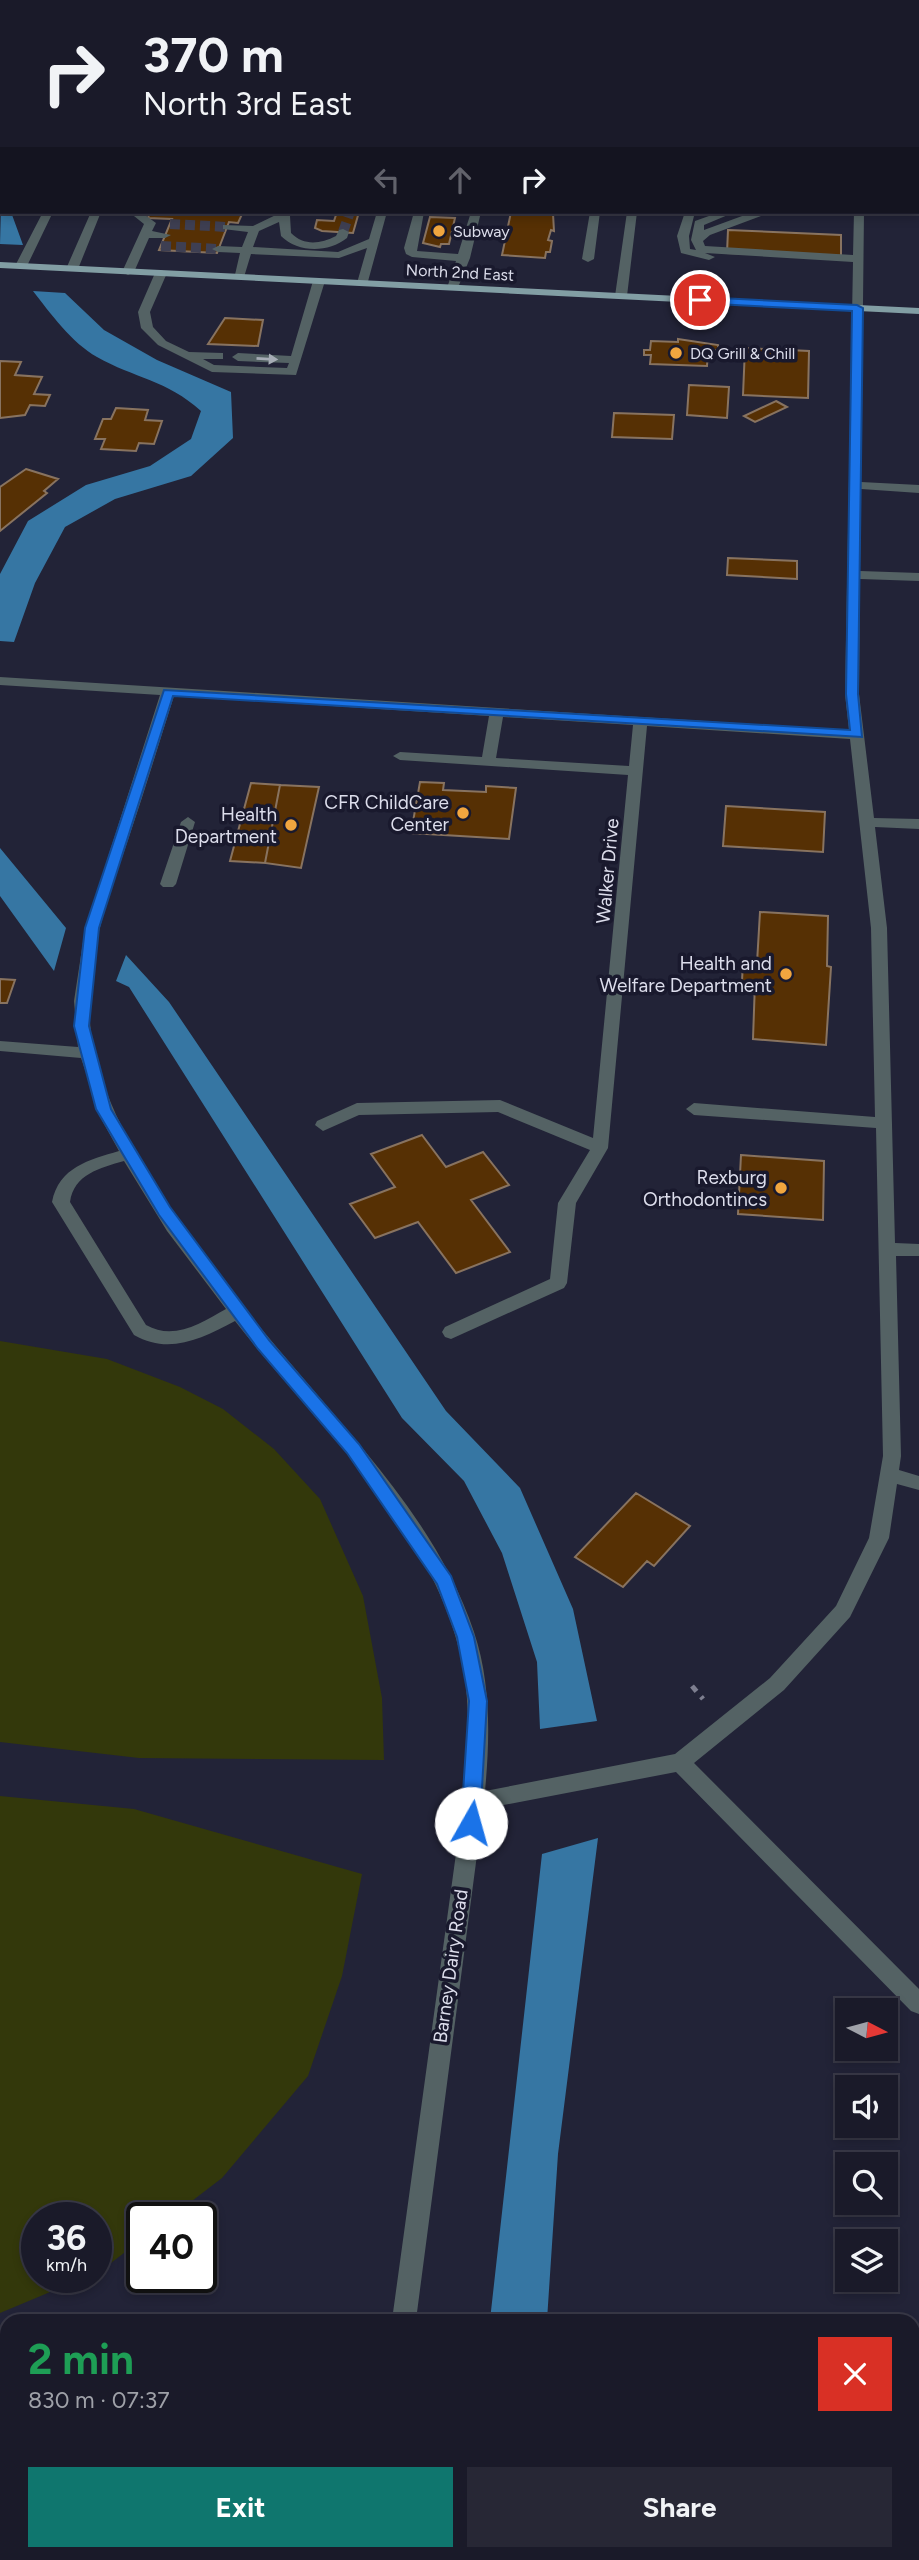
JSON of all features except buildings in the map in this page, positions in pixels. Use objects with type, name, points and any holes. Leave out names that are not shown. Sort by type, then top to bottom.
[{"type":"main road","name":"North 2nd East","points":[[0,265],[919,311]]},
{"type":"street","points":[[21,266],[47,214]]},
{"type":"street","points":[[72,269],[95,214]]},
{"type":"street","points":[[137,214],[165,235],[142,240]]},
{"type":"street","points":[[250,214],[248,220],[254,229]]},
{"type":"street","points":[[238,277],[254,229],[269,216],[286,214],[285,234],[297,244],[321,246],[341,238],[343,232]]},
{"type":"street","points":[[363,284],[381,214]]},
{"type":"street","points":[[418,214],[410,248],[412,254],[464,258]]},
{"type":"street","points":[[453,288],[475,214]]},
{"type":"street","points":[[588,259],[594,214]]},
{"type":"street","points":[[621,296],[632,214]]},
{"type":"street","points":[[689,214],[682,236],[685,251],[698,257],[858,262]]},
{"type":"street","points":[[724,214],[699,223],[697,240],[701,249],[858,262]]},
{"type":"street","points":[[697,240],[706,233],[757,214]]},
{"type":"street","points":[[474,1802],[680,1762],[777,1684],[843,1611],[878,1538],[892,1456],[879,928],[852,694],[859,214]]},
{"type":"street","points":[[128,272],[150,223]]},
{"type":"street","points":[[227,227],[254,229]]},
{"type":"street","points":[[220,244],[340,256],[374,241]]},
{"type":"street","points":[[161,273],[144,312],[147,328],[162,344],[180,354],[212,368],[239,370],[292,372],[319,281]]},
{"type":"street","points":[[180,354],[219,356]]},
{"type":"street","points":[[238,357],[296,360]]},
{"type":"street","points":[[856,485],[919,489]]},
{"type":"street","points":[[855,575],[919,577]]},
{"type":"street","points":[[0,681],[496,715],[857,735]]},
{"type":"street","name":"Barney Dairy Road","points":[[168,692],[92,928],[82,1000],[82,1026],[103,1109],[164,1211],[238,1311],[353,1449],[445,1581],[466,1637],[478,1701],[474,1802],[405,2314]]},
{"type":"street","points":[[488,762],[496,715]]},
{"type":"street","name":"Walker Drive","points":[[600,1148],[640,723]]},
{"type":"street","points":[[400,756],[635,771]]},
{"type":"street","points":[[168,884],[188,822]]},
{"type":"street","points":[[867,822],[919,824]]},
{"type":"street","points":[[0,1046],[87,1053]]},
{"type":"street","points":[[323,1125],[358,1110],[500,1106],[600,1148],[567,1203],[558,1283],[451,1332]]},
{"type":"street","points":[[694,1109],[884,1123]]},
{"type":"street","points":[[128,1154],[78,1171],[69,1178],[61,1191],[61,1202],[140,1330],[148,1336],[170,1340],[183,1338],[238,1311]]},
{"type":"street","points":[[887,1248],[919,1250]]},
{"type":"street","points":[[888,1475],[919,1483]]},
{"type":"street","points":[[680,1762],[915,1994]]},
{"type":"path","points":[[692,1686],[703,1699]]},
{"type":"green space","points":[[0,1341],[107,1359],[180,1387],[223,1409],[274,1449],[320,1499],[363,1596],[382,1698],[384,1760],[139,1758],[0,1742]]},
{"type":"green space","points":[[0,1796],[134,1809],[362,1874],[342,1976],[308,2076],[222,2178],[191,2202],[126,2202],[126,2251],[112,2262],[112,2202],[21,2202],[21,2293],[48,2293],[0,2313]]},
{"type":"water","points":[[1,214],[12,214],[23,245],[0,244]]},
{"type":"water","points":[[33,291],[65,293],[104,330],[157,360],[231,392],[233,438],[191,476],[115,499],[65,527],[35,583],[14,642],[0,641],[0,574],[28,521],[86,485],[150,466],[191,439],[201,411],[176,392],[88,351],[62,327]]},
{"type":"water","points":[[0,848],[66,928],[54,971],[0,896]]},
{"type":"water","points":[[126,955],[169,1002],[446,1411],[520,1488],[573,1609],[597,1721],[540,1729],[537,1662],[502,1553],[464,1481],[402,1418],[129,987],[116,981]]},
{"type":"water","points":[[598,1838],[558,2154],[547,2314],[491,2314],[542,1854]]},
{"type":"tunnel","points":[[343,232],[349,214]]},
{"type":"tunnel","points":[[170,224],[227,227]]},
{"type":"tunnel","points":[[161,246],[218,249]]},
{"type":"place","name":"Subway","points":[[439,231]]},
{"type":"place","name":"DQ Grill & Chill","points":[[676,353]]},
{"type":"place","name":"CFR ChildCare Center","points":[[463,813]]},
{"type":"place","name":"Health Department","points":[[291,825]]},
{"type":"place","name":"Health and Welfare Department","points":[[786,974]]},
{"type":"place","name":"Rexburg Orthodontincs","points":[[781,1188]]},
{"type":"route","points":[[471,1823],[478,1701],[466,1637],[445,1581],[353,1449],[263,1345],[164,1211],[128,1154],[103,1109],[87,1053],[82,1026],[83,986],[92,928],[168,692],[496,715],[857,735],[852,694],[857,308],[700,300]]}]
